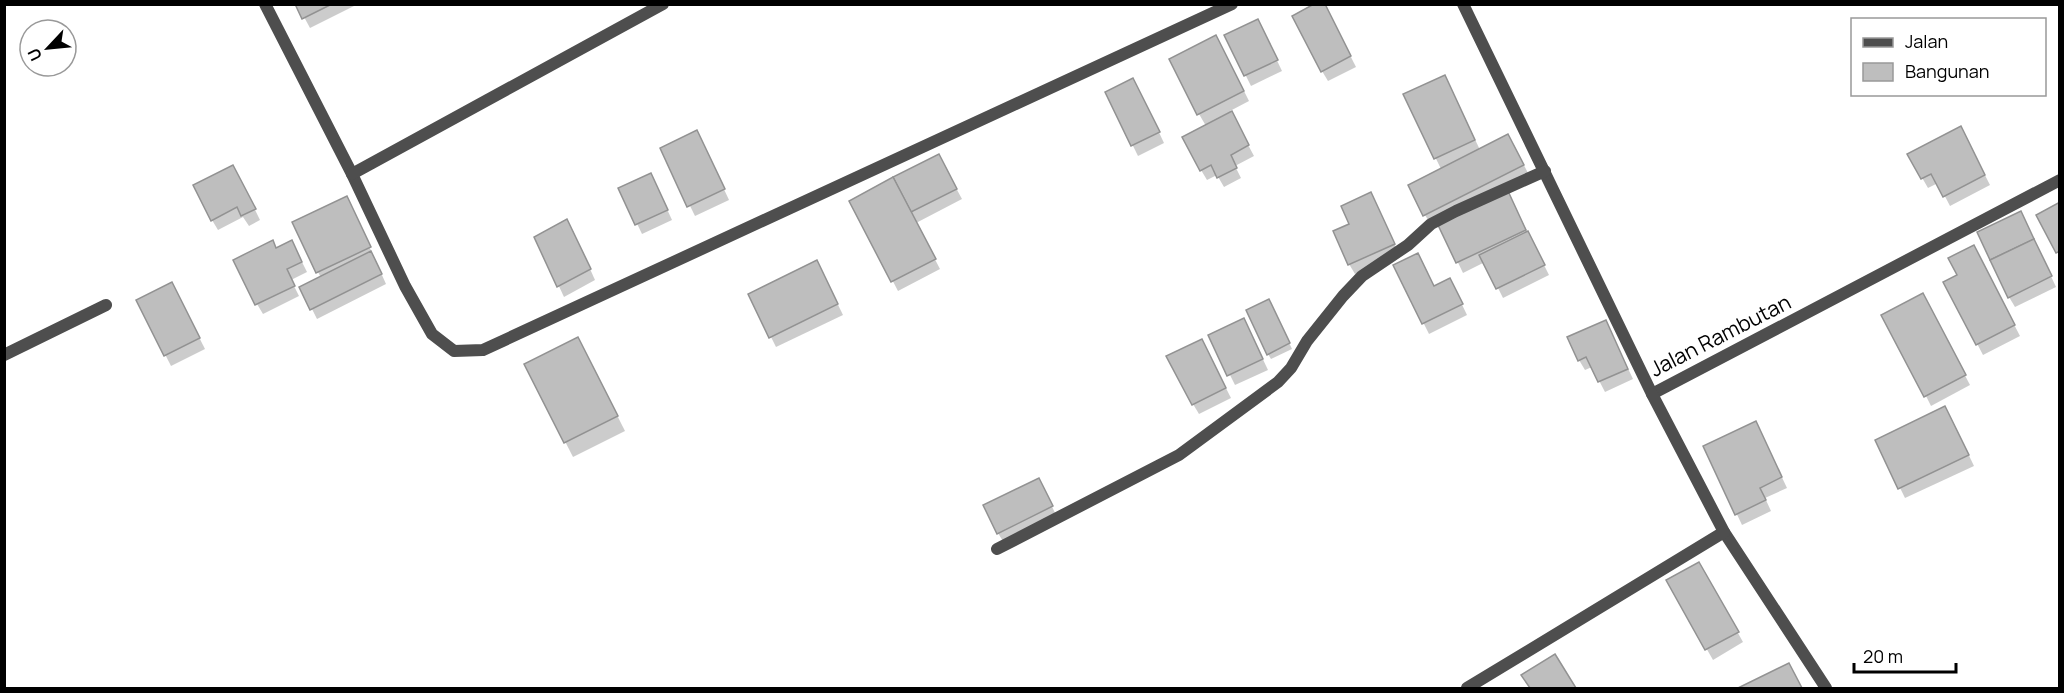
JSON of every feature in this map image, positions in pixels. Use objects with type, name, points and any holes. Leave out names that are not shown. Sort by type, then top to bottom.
[{"type":"street","points":[[265,4],[352,174],[405,286],[432,334],[454,351],[483,350],[1232,4]]},
{"type":"street","points":[[352,174],[663,4]]},
{"type":"street","name":"Jalan Rambutan","points":[[1463,4],[1652,394],[2060,180]]},
{"type":"street","points":[[998,549],[1179,455],[1278,382],[1291,368],[1307,341],[1362,276],[1408,245],[1431,224],[1545,171]]},
{"type":"street","points":[[4,355],[106,304]]},
{"type":"street","points":[[1652,394],[1724,532],[1826,688]]},
{"type":"street","points":[[1467,688],[1724,532]]},
{"type":"building","points":[[295,4],[332,4],[302,19]]},
{"type":"building","points":[[1314,4],[1325,4],[1351,56],[1321,72],[1292,16]]},
{"type":"building","points":[[1258,19],[1278,60],[1244,76],[1224,35]]},
{"type":"building","points":[[1216,35],[1244,91],[1197,115],[1169,59]]},
{"type":"building","points":[[1445,75],[1475,140],[1434,159],[1403,94]]},
{"type":"building","points":[[1133,78],[1160,132],[1131,146],[1105,92]]},
{"type":"building","points":[[1232,111],[1249,145],[1231,155],[1237,168],[1217,178],[1211,165],[1200,171],[1182,137]]},
{"type":"building","points":[[1961,126],[1985,175],[1943,197],[1931,174],[1921,179],[1907,154]]},
{"type":"building","points":[[697,130],[725,189],[687,207],[660,148]]},
{"type":"building","points":[[1508,134],[1524,165],[1423,216],[1408,185]]},
{"type":"building","points":[[939,154],[957,189],[911,212],[893,177]]},
{"type":"building","points":[[233,165],[256,209],[241,216],[237,207],[211,221],[193,185]]},
{"type":"building","points":[[651,173],[668,210],[635,225],[618,188]]},
{"type":"building","points":[[893,177],[936,259],[891,282],[849,201]]},
{"type":"building","points":[[1508,191],[1526,230],[1456,263],[1438,225]]},
{"type":"building","points":[[1371,192],[1395,244],[1348,265],[1333,231],[1349,224],[1341,206]]},
{"type":"building","points":[[347,196],[371,247],[316,273],[292,222]]},
{"type":"building","points":[[2060,202],[2060,251],[2056,253],[2036,215]]},
{"type":"building","points":[[2021,211],[2034,239],[1990,260],[1977,232]]},
{"type":"building","points":[[567,219],[591,269],[557,287],[534,237]]},
{"type":"building","points":[[1528,231],[1545,265],[1496,289],[1479,255]]},
{"type":"building","points":[[2034,239],[2052,276],[2008,298],[1990,260]]},
{"type":"building","points":[[273,240],[276,248],[292,240],[302,262],[287,269],[295,286],[255,305],[233,260]]},
{"type":"building","points":[[1974,245],[2015,325],[1976,345],[1943,282],[1957,275],[1948,258]]},
{"type":"building","points":[[371,251],[382,274],[310,310],[299,287]]},
{"type":"building","points":[[1418,253],[1434,286],[1450,278],[1463,304],[1422,324],[1393,265]]},
{"type":"building","points":[[817,260],[838,304],[769,338],[748,294]]},
{"type":"building","points":[[172,282],[200,338],[164,356],[136,300]]},
{"type":"building","points":[[1923,293],[1966,375],[1924,397],[1881,315]]},
{"type":"building","points":[[1269,299],[1290,343],[1267,355],[1246,310]]},
{"type":"building","points":[[1244,318],[1263,359],[1227,376],[1208,335]]},
{"type":"building","points":[[1606,320],[1628,369],[1598,382],[1586,357],[1578,361],[1567,337]]},
{"type":"building","points":[[578,337],[618,416],[564,443],[524,364]]},
{"type":"building","points":[[1202,339],[1226,388],[1192,405],[1166,356]]},
{"type":"building","points":[[1945,406],[1969,455],[1898,489],[1875,440]]},
{"type":"building","points":[[1756,421],[1782,477],[1760,488],[1766,500],[1735,515],[1703,446]]},
{"type":"building","points":[[1039,478],[1053,506],[997,534],[983,505]]},
{"type":"building","points":[[1699,562],[1739,632],[1705,650],[1666,580]]},
{"type":"building","points":[[1555,654],[1576,688],[1530,688],[1521,675]]},
{"type":"building","points":[[1789,663],[1802,688],[1738,688]]}]
